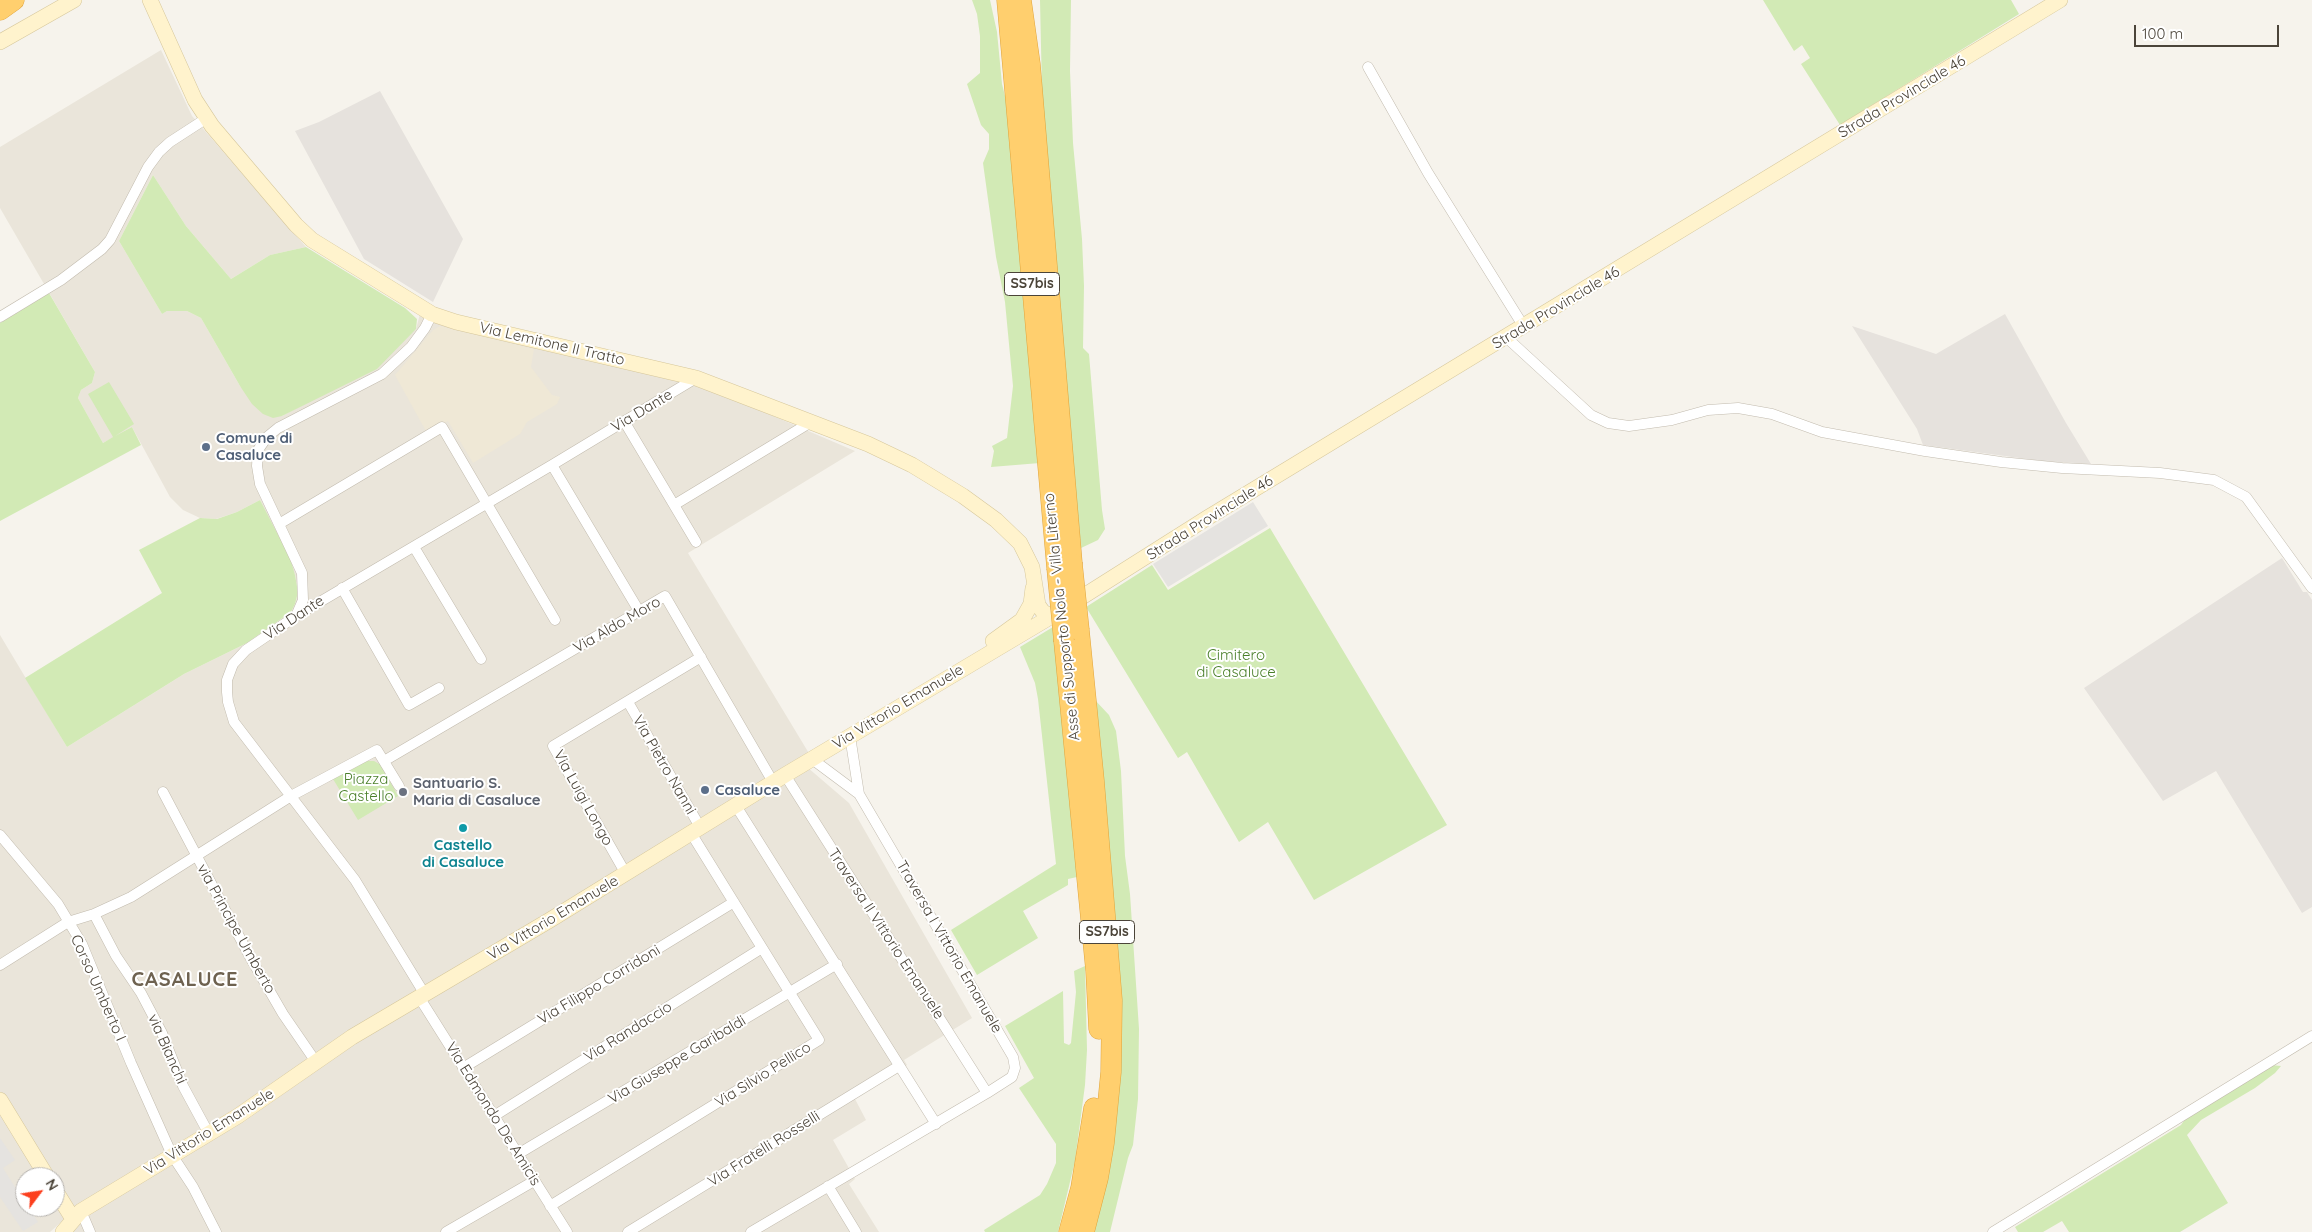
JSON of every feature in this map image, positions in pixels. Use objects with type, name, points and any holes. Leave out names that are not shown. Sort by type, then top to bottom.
[{"type":"highway","points":[[0,10],[14,0]]},
{"type":"highway","points":[[994,0],[999,17],[1004,61],[1015,90]]},
{"type":"highway","name":"Asse di Supporto Nola - Villa Literno","points":[[1007,0],[1071,635],[1100,1024],[1098,1080],[1092,1128],[1081,1188],[1069,1232]]},
{"type":"highway","name":"Asse di Supporto Nola - Villa Literno","points":[[1021,0],[1030,64],[1064,566]]},
{"type":"highway","points":[[1030,64],[1034,45],[1034,0]]},
{"type":"highway","name":"Asse di Supporto Nola - Villa Literno","points":[[1071,635],[1094,782],[1112,1000],[1111,1072],[1104,1143],[1084,1232]]},
{"type":"street","points":[[0,42],[74,0]]},
{"type":"street","name":"Via Lemitone II Tratto","points":[[150,0],[195,100],[207,118],[279,205],[312,240],[432,314],[456,322],[696,378],[868,444],[912,465],[963,496],[996,520],[1020,543],[1032,567],[1035,582],[1048,601],[1052,616]]},
{"type":"street","name":"Strada Provinciale 46","points":[[1052,616],[2060,0]]},
{"type":"street","points":[[1368,67],[1428,173],[1524,327]]},
{"type":"street","points":[[0,317],[61,280],[102,249],[110,240],[148,168],[159,152],[170,142],[207,118]]},
{"type":"street","points":[[296,616],[303,600],[303,581],[298,561],[259,479],[257,457],[261,443],[287,423],[382,374],[411,347],[425,328],[432,314]]},
{"type":"street","points":[[1507,338],[1590,415],[1608,423],[1629,426],[1672,420],[1708,410],[1738,408],[1772,414],[1822,432],[1925,451],[2010,463],[2062,468],[2160,473],[2214,480],[2246,497],[2312,588]]},
{"type":"street","name":"Via Dante","points":[[422,995],[354,880],[239,731],[230,712],[226,692],[230,671],[238,658],[296,616],[696,378]]},
{"type":"street","points":[[624,421],[696,542]]},
{"type":"street","points":[[674,505],[811,422]]},
{"type":"street","points":[[279,524],[442,427],[555,620]]},
{"type":"street","points":[[552,465],[639,611]]},
{"type":"street","points":[[414,547],[481,659]]},
{"type":"street","points":[[978,660],[981,653],[990,643],[1022,620],[1030,604],[1035,582],[1054,599],[1068,599],[1086,594]]},
{"type":"street","points":[[342,588],[409,705],[439,688]]},
{"type":"street","name":"Via Aldo Moro","points":[[384,761],[666,596],[779,779]]},
{"type":"street","name":"Via Vittorio Emanuele","points":[[63,1232],[77,1215],[238,1116],[352,1037],[626,874],[812,759],[1052,616]]},
{"type":"street","points":[[628,702],[702,657]]},
{"type":"street","name":"Via Pietro Nanni","points":[[628,702],[695,830]]},
{"type":"street","name":"Via Luigi Longo","points":[[626,874],[553,746],[628,702]]},
{"type":"street","name":"Traversa I Vittorio Emanuele","points":[[850,736],[859,794],[1013,1057],[1015,1068],[1012,1077],[988,1093]]},
{"type":"street","points":[[0,965],[68,922],[94,914],[131,897],[290,796],[377,750],[399,786]]},
{"type":"street","name":"Traversa I Vittorio Emanuele","points":[[812,759],[859,794]]},
{"type":"street","name":"Traversa II Vittorio Emanuele","points":[[779,779],[988,1093]]},
{"type":"street","name":"via Principe Umberto","points":[[163,792],[196,856],[284,1014],[316,1062]]},
{"type":"street","points":[[736,806],[936,1124]]},
{"type":"street","name":"Via Silvio Pellico","points":[[550,1206],[819,1040],[734,902],[695,830]]},
{"type":"street","name":"Corso Umberto I","points":[[0,835],[58,904],[82,944],[130,1063],[172,1155],[193,1188],[216,1232]]},
{"type":"street","name":"Via Filippo Corridoni","points":[[463,1068],[734,902]]},
{"type":"street","name":"via Bianchi","points":[[94,914],[116,956],[141,993],[162,1033],[183,1086],[209,1134]]},
{"type":"street","name":"Via Randaccio","points":[[494,1116],[762,948]]},
{"type":"street","name":"Via Giuseppe Garibaldi","points":[[518,1154],[837,964]]},
{"type":"street","name":"Via Edmondo De Amicis","points":[[422,995],[463,1068],[566,1232]]},
{"type":"street","points":[[1994,1232],[2312,1036]]},
{"type":"street","name":"Via Fratelli Rosselli","points":[[628,1232],[899,1066]]},
{"type":"street","points":[[751,1232],[988,1093]]},
{"type":"street","points":[[0,1100],[41,1167]]},
{"type":"street","points":[[446,1232],[534,1181]]},
{"type":"street","points":[[828,1186],[856,1232]]},
{"type":"street","points":[[65,1201],[90,1232]]},
{"type":"shaded area","points":[[161,50],[192,116],[306,247],[270,255],[231,279],[186,226],[153,175],[119,241],[162,314],[167,311],[187,311],[201,318],[240,386],[282,416],[316,398],[416,329],[420,314],[703,386],[855,451],[688,553],[810,755],[236,1112],[78,1207],[50,1232],[0,1232],[0,635],[67,747],[184,674],[247,643],[291,612],[298,592],[295,575],[260,500],[237,512],[216,519],[200,518],[183,510],[170,497],[132,427],[103,443],[78,398],[81,390],[92,383],[95,372],[0,208],[0,147]]},
{"type":"shaded area","points":[[380,91],[463,239],[433,302],[364,259],[295,131],[319,122]]},
{"type":"shaded area","points":[[2005,314],[2091,464],[2042,461],[1923,445],[1917,429],[1852,326],[1936,354]]},
{"type":"shaded area","points":[[440,326],[534,349],[531,367],[552,395],[560,397],[557,404],[527,422],[520,434],[473,463],[448,421],[427,433],[395,375],[433,330]]},
{"type":"shaded area","points":[[1253,502],[1268,526],[1168,587],[1153,564]]},
{"type":"shaded area","points":[[2282,558],[2303,592],[2307,592],[2312,600],[2312,907],[2302,913],[2216,771],[2163,801],[2084,688]]},
{"type":"shaded area","points":[[807,767],[849,803],[972,1018],[904,1060],[907,1065],[855,1099],[866,1120],[833,1140],[855,1179],[849,1184],[879,1232],[63,1232],[87,1212],[245,1121],[355,1044]]},
{"type":"shaded area","points":[[0,1138],[15,1160],[3,1168],[15,1187],[15,1217],[35,1217],[38,1222],[23,1231],[0,1197]]},
{"type":"green space","points":[[972,0],[990,0],[997,32],[1002,84],[1008,108],[1040,463],[991,467],[994,451],[992,446],[1007,438],[1013,386],[1005,302],[996,257],[983,163],[989,149],[989,134],[981,125],[967,84],[980,73],[980,36],[977,14]]},
{"type":"green space","points":[[1040,0],[1071,0],[1070,71],[1073,143],[1082,239],[1084,286],[1083,348],[1089,354],[1105,529],[1098,540],[1081,548],[1043,137]]},
{"type":"green space","points":[[1763,0],[2011,0],[2019,14],[1840,125],[1801,64],[1810,58],[1802,45],[1794,51]]},
{"type":"green space","points":[[153,175],[186,226],[231,279],[270,255],[306,247],[405,308],[417,319],[416,329],[377,369],[282,416],[273,418],[263,414],[252,404],[240,386],[201,318],[187,311],[167,311],[162,314],[119,241]]},
{"type":"green space","points":[[49,293],[95,372],[92,383],[81,390],[78,398],[103,443],[113,437],[88,394],[109,382],[134,424],[115,436],[132,427],[141,445],[0,521],[0,323]]},
{"type":"green space","points":[[260,500],[290,558],[295,575],[298,592],[291,612],[247,643],[184,674],[67,747],[25,678],[162,593],[139,550],[200,518],[217,519],[237,512]]},
{"type":"green space","name":"Cimitero di Casaluce","points":[[1270,528],[1447,825],[1314,900],[1268,822],[1239,842],[1187,752],[1178,758],[1086,607],[1152,565],[1168,590]]},
{"type":"green space","points":[[1053,627],[1077,877],[1068,879],[1068,885],[1023,911],[1038,938],[977,975],[951,930],[1056,864],[1038,699],[1035,683],[1020,647]]},
{"type":"green space","points":[[1094,699],[1109,715],[1116,731],[1121,771],[1125,856],[1130,894],[1139,1029],[1138,1099],[1133,1145],[1128,1158],[1110,1232],[1092,1232],[1110,1151]]},
{"type":"green space","name":"Piazza Castello","points":[[366,761],[374,761],[381,765],[398,796],[358,820],[333,779]]},
{"type":"green space","points":[[1085,966],[1087,1050],[1085,1085],[1075,1161],[1058,1232],[985,1232],[984,1230],[1040,1195],[1056,1163],[1056,1144],[1019,1088],[1034,1078],[1005,1026],[1063,991],[1064,1043],[1069,1045],[1071,1043],[1076,992],[1074,971]]},
{"type":"green space","points":[[2271,1065],[2281,1066],[2255,1088],[2201,1120],[2187,1135],[2228,1203],[2180,1232],[2069,1232],[2062,1221],[2043,1232],[2018,1232],[2015,1227],[2181,1125],[2188,1115]]},
{"type":"place","name":"Comune di Casaluce","points":[[206,447]]},
{"type":"place","name":"Casaluce","points":[[705,790]]},
{"type":"place","name":"Santuario S. Maria di Casaluce","points":[[403,792]]},
{"type":"place","name":"Castello di Casaluce","points":[[463,828]]},
{"type":"district","name":"CASALUCE","points":[[185,980]]}]
